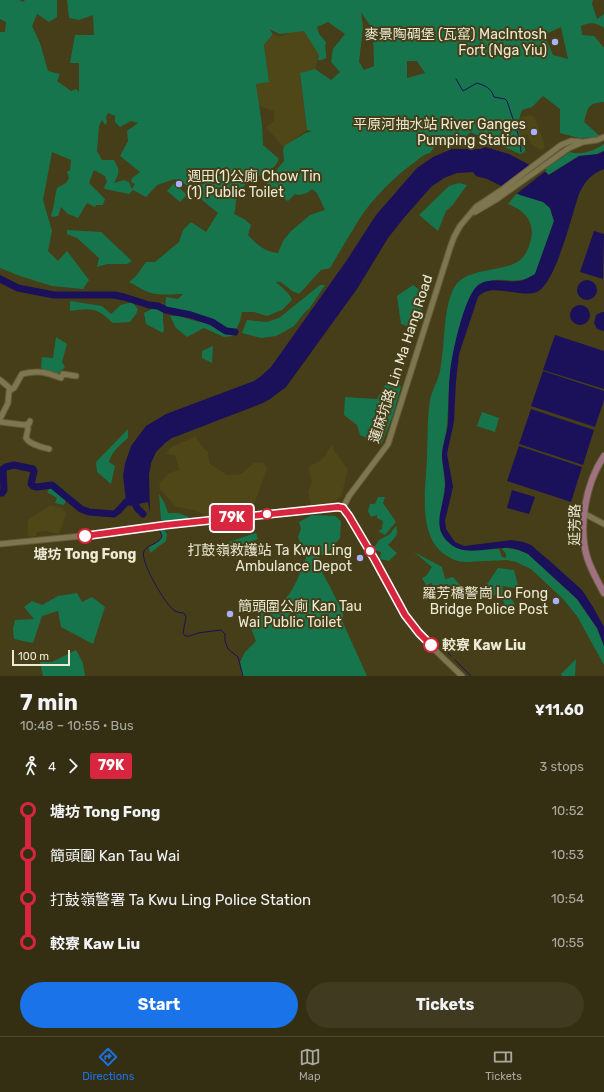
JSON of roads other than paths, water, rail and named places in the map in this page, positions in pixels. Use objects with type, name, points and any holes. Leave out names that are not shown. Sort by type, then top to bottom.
[{"type":"main road","name":"延芳路","points":[[604,456],[591,482],[584,514],[584,536],[587,557],[604,594]]},
{"type":"street","name":"蓮麻坑路 Lin Ma Hang Road","points":[[505,191],[564,142],[582,142],[597,140],[604,137]]},
{"type":"street","name":"蓮麻坑路 Lin Ma Hang Road","points":[[343,508],[349,496],[388,444],[454,237],[467,217],[569,148],[582,142]]},
{"type":"street","points":[[0,419],[8,403],[9,392],[14,388],[22,374],[43,372],[61,378],[63,374],[76,376]]},
{"type":"street","points":[[0,380],[11,389]]},
{"type":"street","points":[[0,422],[15,425],[29,423],[26,438],[27,440],[31,443],[49,449]]},
{"type":"street","points":[[0,544],[317,508],[343,508],[370,551],[400,608],[419,633],[462,676]]},
{"type":"street","points":[[584,514],[604,524]]},
{"type":"waterway","points":[[456,79],[463,91],[477,83],[488,88],[494,97],[505,99],[507,101],[520,140],[521,152]]},
{"type":"waterway","points":[[0,279],[18,288],[54,295],[114,295],[124,297],[149,305],[158,306],[166,310],[191,315],[212,322],[226,331],[235,332]]},
{"type":"waterway","points":[[0,493],[4,490],[3,469],[14,465],[33,469],[34,471],[31,484],[33,486],[37,487],[52,485],[81,509],[89,512],[114,514],[132,498]]},
{"type":"waterway","points":[[132,496],[137,508],[143,514]]},
{"type":"waterway","points":[[159,529],[162,536],[161,539],[144,551],[145,563],[149,573],[166,601],[175,611],[184,613],[186,617],[183,633],[185,636],[190,636],[198,633],[221,630],[225,634],[225,641],[228,649],[238,657],[243,676]]},
{"type":"waterway","points":[[441,646],[451,656]]},
{"type":"waterway","points":[[455,660],[471,676]]},
{"type":"place","name":"麥景陶碉堡 (瓦窰) MacIntosh Fort (Nga Yiu)","points":[[555,42]]},
{"type":"place","name":"平原河抽水站 River Ganges Pumping Station","points":[[534,132]]},
{"type":"place","name":"週田(1)公廁 Chow Tin (1) Public Toilet","points":[[179,184]]},
{"type":"place","name":"塘坊 Tong Fong","points":[[85,536]]},
{"type":"place","name":"打鼓嶺救護站 Ta Kwu Ling Ambulance Depot","points":[[360,558]]},
{"type":"place","name":"羅芳橋警崗 Lo Fong Bridge Police Post","points":[[556,601]]},
{"type":"place","name":"簡頭圍公廁 Kan Tau Wai Public Toilet","points":[[230,614]]},
{"type":"place","name":"較寮 Kaw Liu","points":[[431,645]]}]
